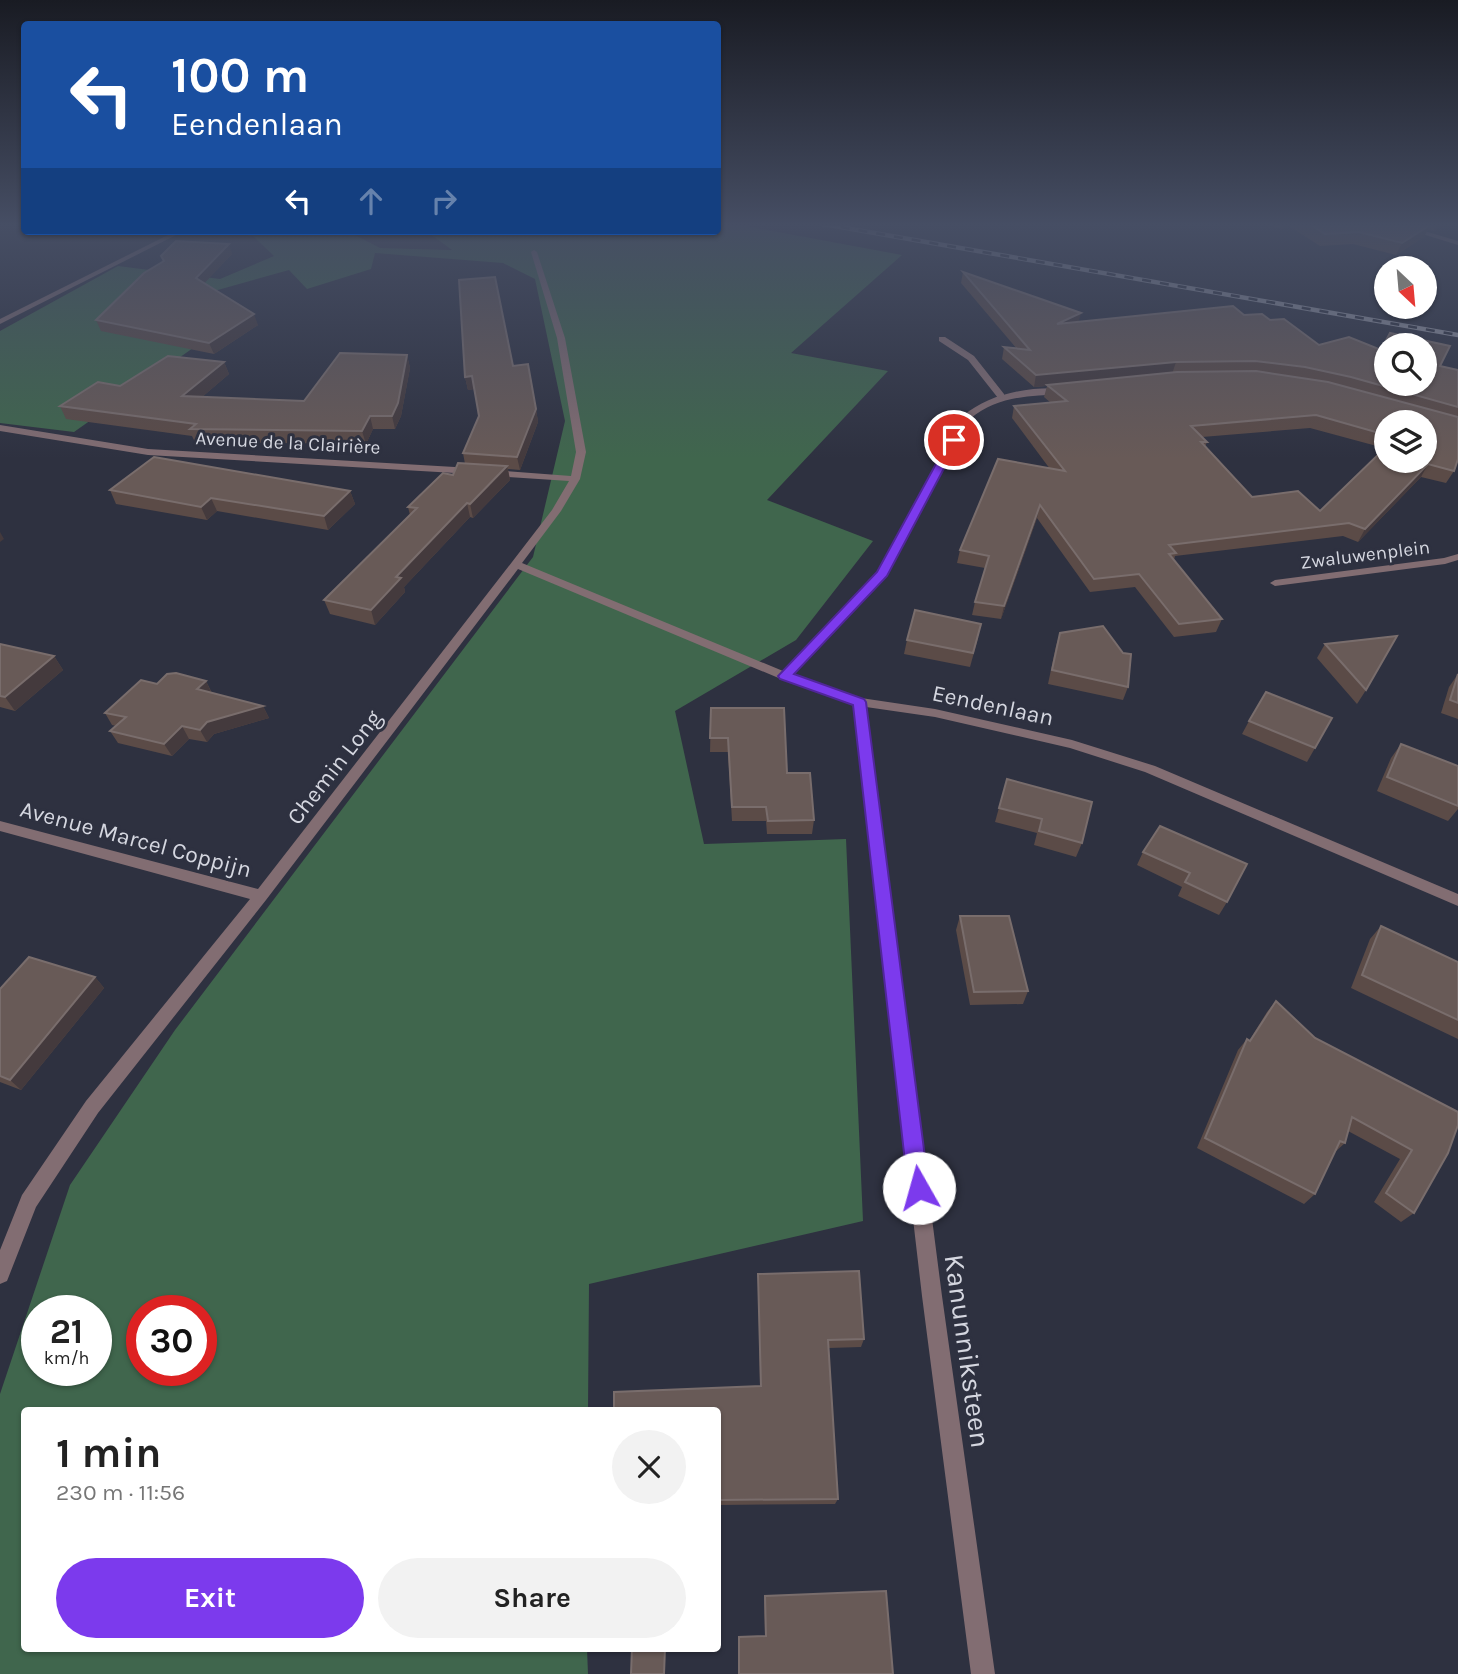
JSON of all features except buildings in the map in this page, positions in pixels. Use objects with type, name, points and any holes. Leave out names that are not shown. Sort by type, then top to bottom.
[{"type":"street","points":[[0,323],[41,302]]},
{"type":"street","name":"Chemin Long","points":[[0,1274],[29,1201],[92,1107],[261,896],[516,564],[575,479],[581,452],[561,338],[550,302]]},
{"type":"street","points":[[942,339],[971,358],[1001,396]]},
{"type":"street","points":[[785,676],[882,573],[966,418],[976,408],[1001,396],[1074,390]]},
{"type":"street","name":"Avenue de la Clairière","points":[[0,428],[148,452],[575,479]]},
{"type":"street","name":"Zwaluwenplein","points":[[1275,583],[1445,561],[1458,557]]},
{"type":"street","name":"Eendenlaan","points":[[516,564],[785,676],[859,702],[935,713],[1072,744],[1150,769],[1458,900]]},
{"type":"street","name":"Kanunniksteen","points":[[859,702],[932,1296],[983,1674]]},
{"type":"street","name":"Avenue Marcel Coppijn","points":[[0,826],[261,896]]},
{"type":"green space","points":[[52,302],[199,302],[193,348],[74,432],[0,423],[0,331]]},
{"type":"green space","points":[[540,302],[849,302],[791,353],[888,371],[767,500],[873,541],[796,640],[675,711],[704,844],[846,839],[863,1221],[589,1284],[588,1407],[21,1407],[21,1652],[587,1652],[588,1674],[0,1674],[0,1394],[21,1331],[21,1386],[112,1386],[112,1295],[33,1295],[70,1185],[175,1030],[533,557],[565,421]]},
{"type":"railway","points":[[1270,302],[1458,335]]},
{"type":"route","points":[[919,1188],[859,702],[785,676],[859,601],[882,573],[954,440]]}]
